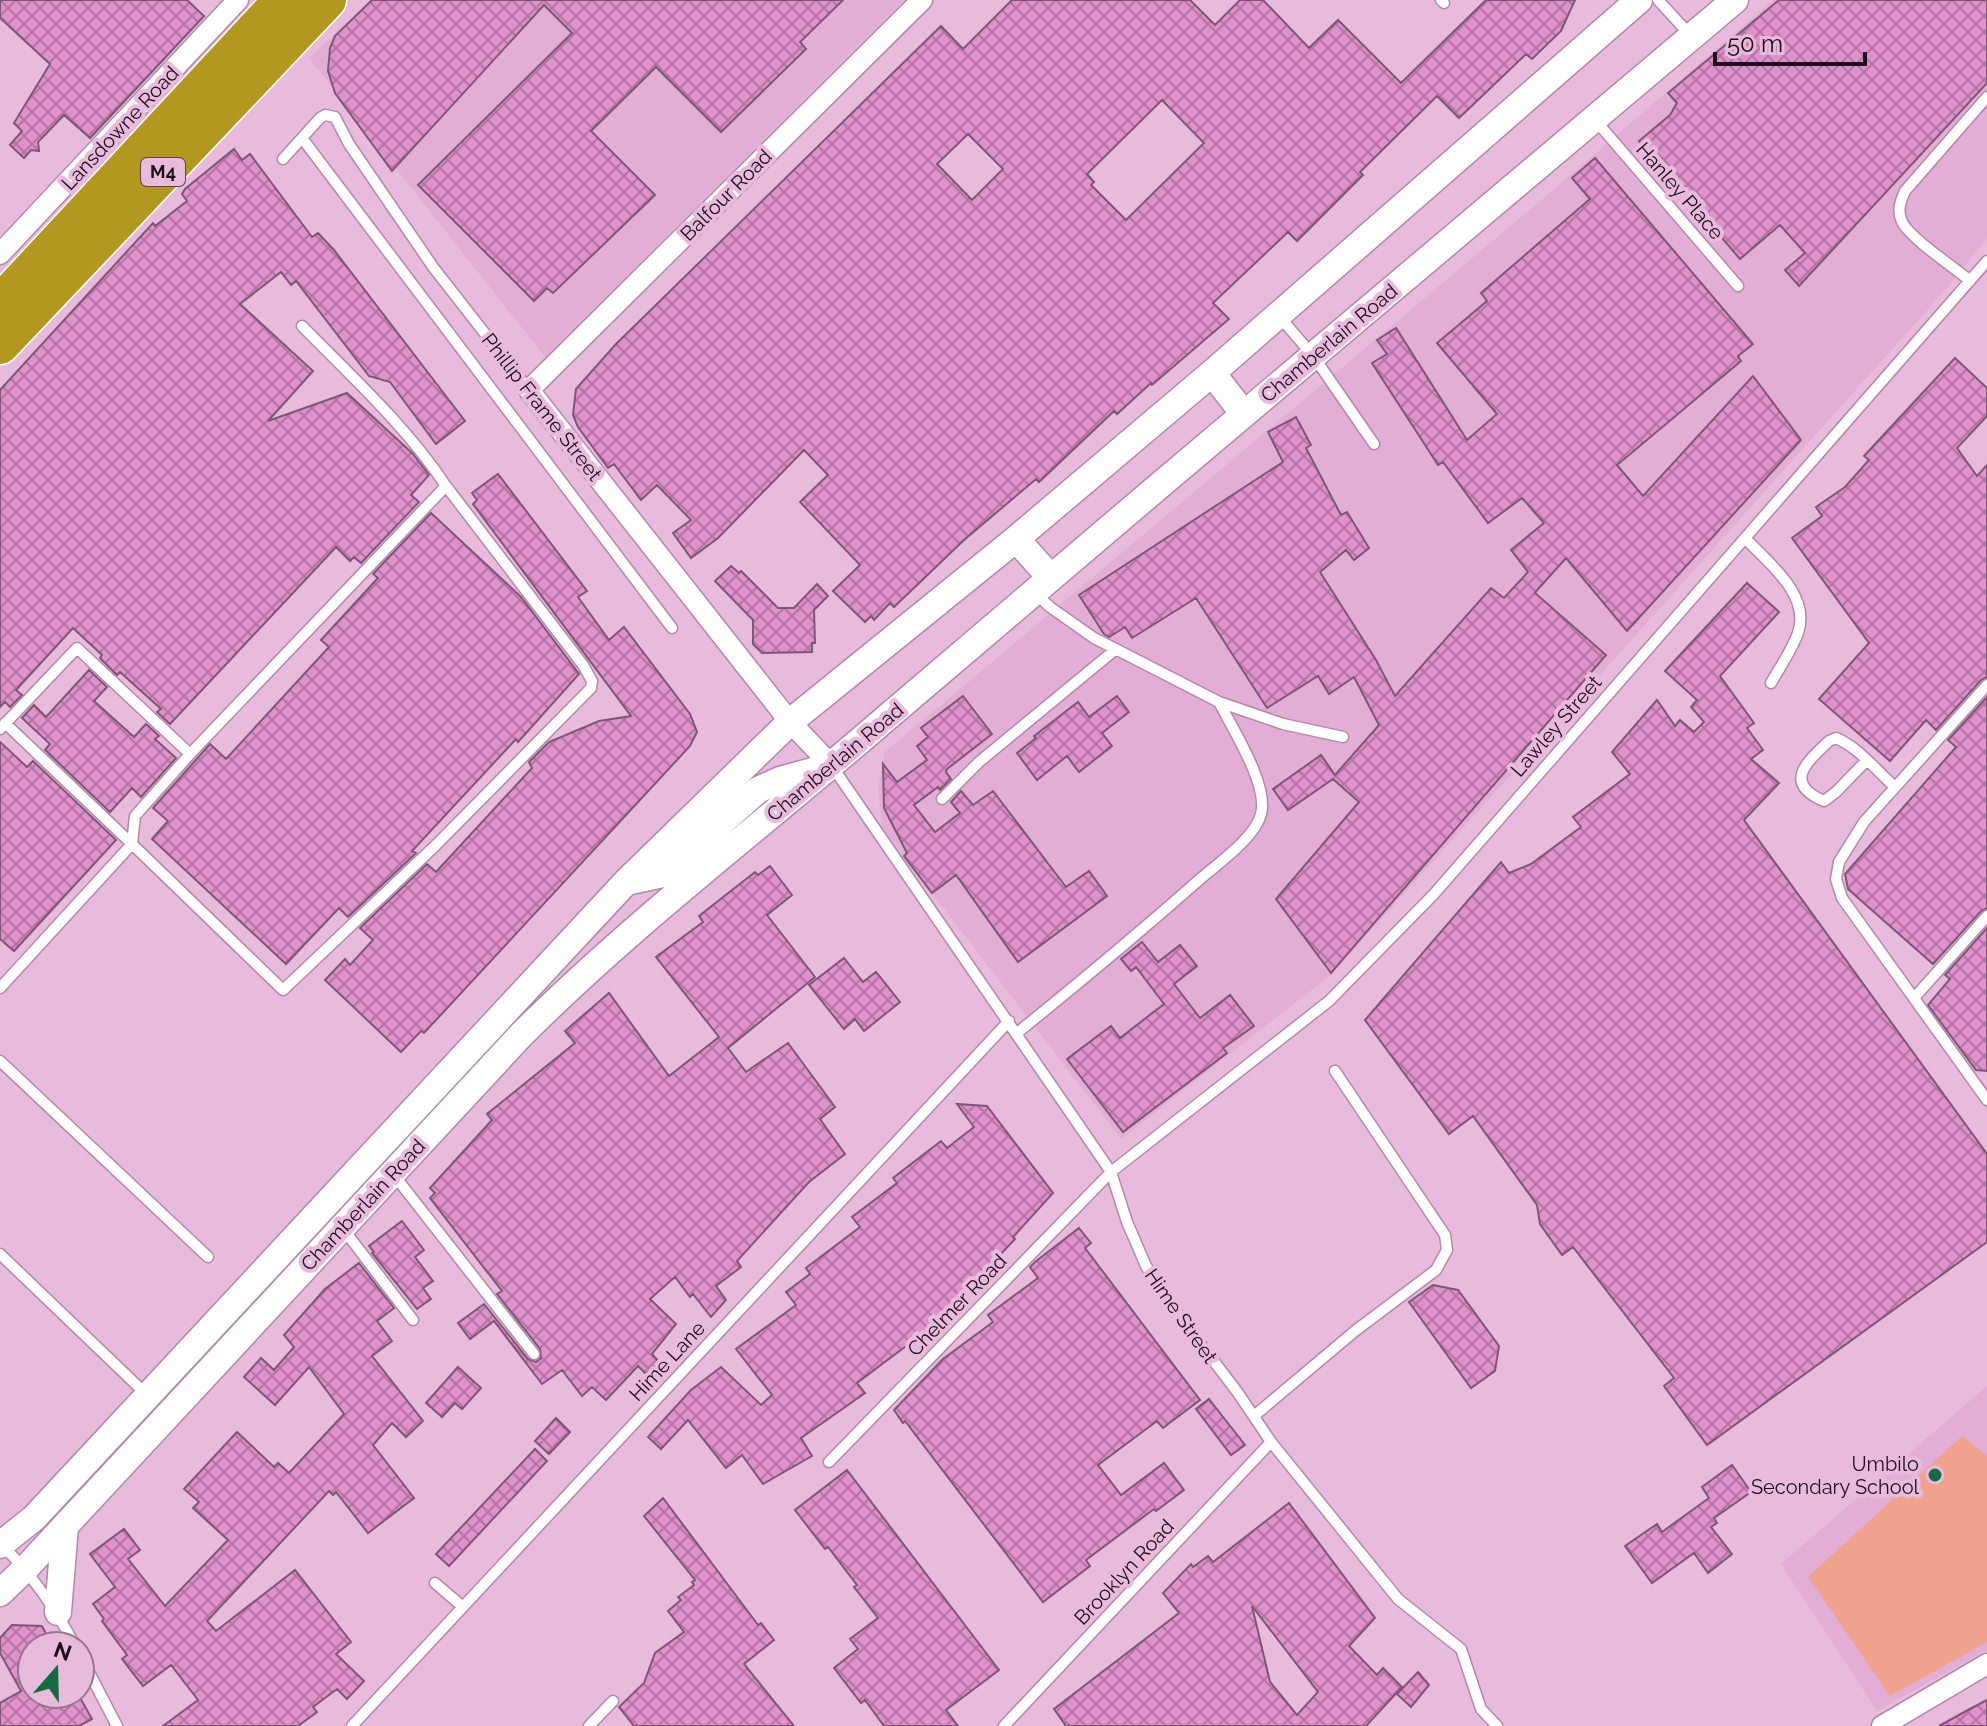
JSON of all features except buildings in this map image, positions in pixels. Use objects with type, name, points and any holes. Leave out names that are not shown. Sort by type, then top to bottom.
[{"type":"highway","name":"M4","points":[[0,304],[283,0]]},
{"type":"highway","name":"M4","points":[[0,345],[327,0]]},
{"type":"street","name":"Balfour Road","points":[[529,390],[922,0]]},
{"type":"street","name":"Chamberlain Road","points":[[1,1545],[34,1518],[626,882],[790,722],[1016,539],[1212,373],[1639,0]]},
{"type":"street","name":"Chamberlain Road","points":[[0,1593],[521,1035],[620,941],[832,766],[1735,0]]},
{"type":"street","name":"Lansdowne Road","points":[[0,254],[234,1]]},
{"type":"street","points":[[1212,373],[1244,414]]},
{"type":"street","name":"Phillip Frame Street","points":[[529,390],[790,722]]},
{"type":"street","points":[[1016,539],[1043,585]]},
{"type":"street","name":"Hime Street","points":[[790,722],[832,766]]},
{"type":"street","points":[[626,882],[663,874],[758,790],[780,780],[832,766]]},
{"type":"street","points":[[593,917],[620,941]]},
{"type":"street","points":[[58,1612],[65,1526]]},
{"type":"street","points":[[1882,1726],[1987,1664]]},
{"type":"lane","points":[[1658,0],[1692,37]]},
{"type":"lane","points":[[1970,281],[1909,231],[1901,220],[1899,205],[1905,191],[1987,97]]},
{"type":"lane","name":"Phillip Frame Street","points":[[302,138],[325,115],[338,119],[349,144],[433,267],[529,390]]},
{"type":"lane","name":"Hanley Place","points":[[1594,119],[1738,286]]},
{"type":"lane","points":[[283,159],[302,138],[672,628]]},
{"type":"lane","name":"Lawley Street","points":[[1111,1172],[1329,1001],[1434,894],[1987,261]]},
{"type":"lane","points":[[1279,316],[1314,357],[1374,444]]},
{"type":"lane","points":[[190,754],[77,648],[3,726],[132,844],[283,990],[436,845],[591,688],[592,681],[583,665],[424,453],[302,326]]},
{"type":"lane","points":[[0,988],[132,844],[135,816],[190,754],[446,486]]},
{"type":"lane","points":[[1745,538],[1787,584],[1801,608],[1798,634],[1771,683]]},
{"type":"lane","points":[[1043,585],[1061,615],[1116,649],[1219,702],[1283,724],[1343,737]]},
{"type":"lane","points":[[942,799],[979,762],[1116,649]]},
{"type":"lane","points":[[1987,685],[1864,822],[1839,862],[1836,879],[1842,898],[1987,1100]]},
{"type":"lane","points":[[1017,1033],[1175,901],[1253,830],[1261,815],[1262,799],[1250,763],[1219,702]]},
{"type":"lane","points":[[1866,761],[1824,801],[1819,800],[1800,780],[1802,770],[1829,741],[1836,738],[1850,746],[1895,787]]},
{"type":"lane","name":"Hime Street","points":[[832,766],[1111,1172],[1127,1222],[1146,1266],[1194,1339],[1271,1442],[1398,1599],[1461,1649],[1481,1709],[1497,1726]]},
{"type":"lane","points":[[1914,998],[1987,916]]},
{"type":"lane","name":"Hime Lane","points":[[352,1726],[1009,1021]]},
{"type":"lane","points":[[0,1061],[208,1257]]},
{"type":"lane","points":[[1254,1416],[1355,1331],[1436,1270],[1447,1250],[1445,1235],[1335,1071]]},
{"type":"lane","name":"Chelmer Road","points":[[829,1462],[1111,1172]]},
{"type":"lane","points":[[393,1173],[534,1354]]},
{"type":"lane","points":[[342,1228],[413,1320]]},
{"type":"lane","points":[[0,1254],[148,1396]]},
{"type":"lane","name":"Brooklyn Road","points":[[1004,1726],[1271,1442]]},
{"type":"lane","points":[[1,1545],[26,1568],[58,1612],[67,1630]]},
{"type":"lane","points":[[435,1583],[463,1607]]},
{"type":"lane","points":[[96,1686],[117,1726]]},
{"type":"lane","points":[[589,1726],[613,1701]]},
{"type":"shaded area","points":[[371,0],[904,0],[545,357],[309,58]]},
{"type":"shaded area","points":[[1773,0],[1987,0],[1987,238],[1948,287],[1332,974],[1121,1139],[882,828],[878,787],[885,752],[1552,191]]},
{"type":"shaded area","name":"Umbilo Secondary School","points":[[1987,1386],[1987,1650],[1877,1711],[1781,1564]]},
{"type":"shaded area","name":"Umbilo Secondary School","points":[[1962,1436],[1987,1456],[1987,1642],[1890,1696],[1808,1577]]},
{"type":"place","name":"Umbilo Secondary School","points":[[1935,1475]]}]
